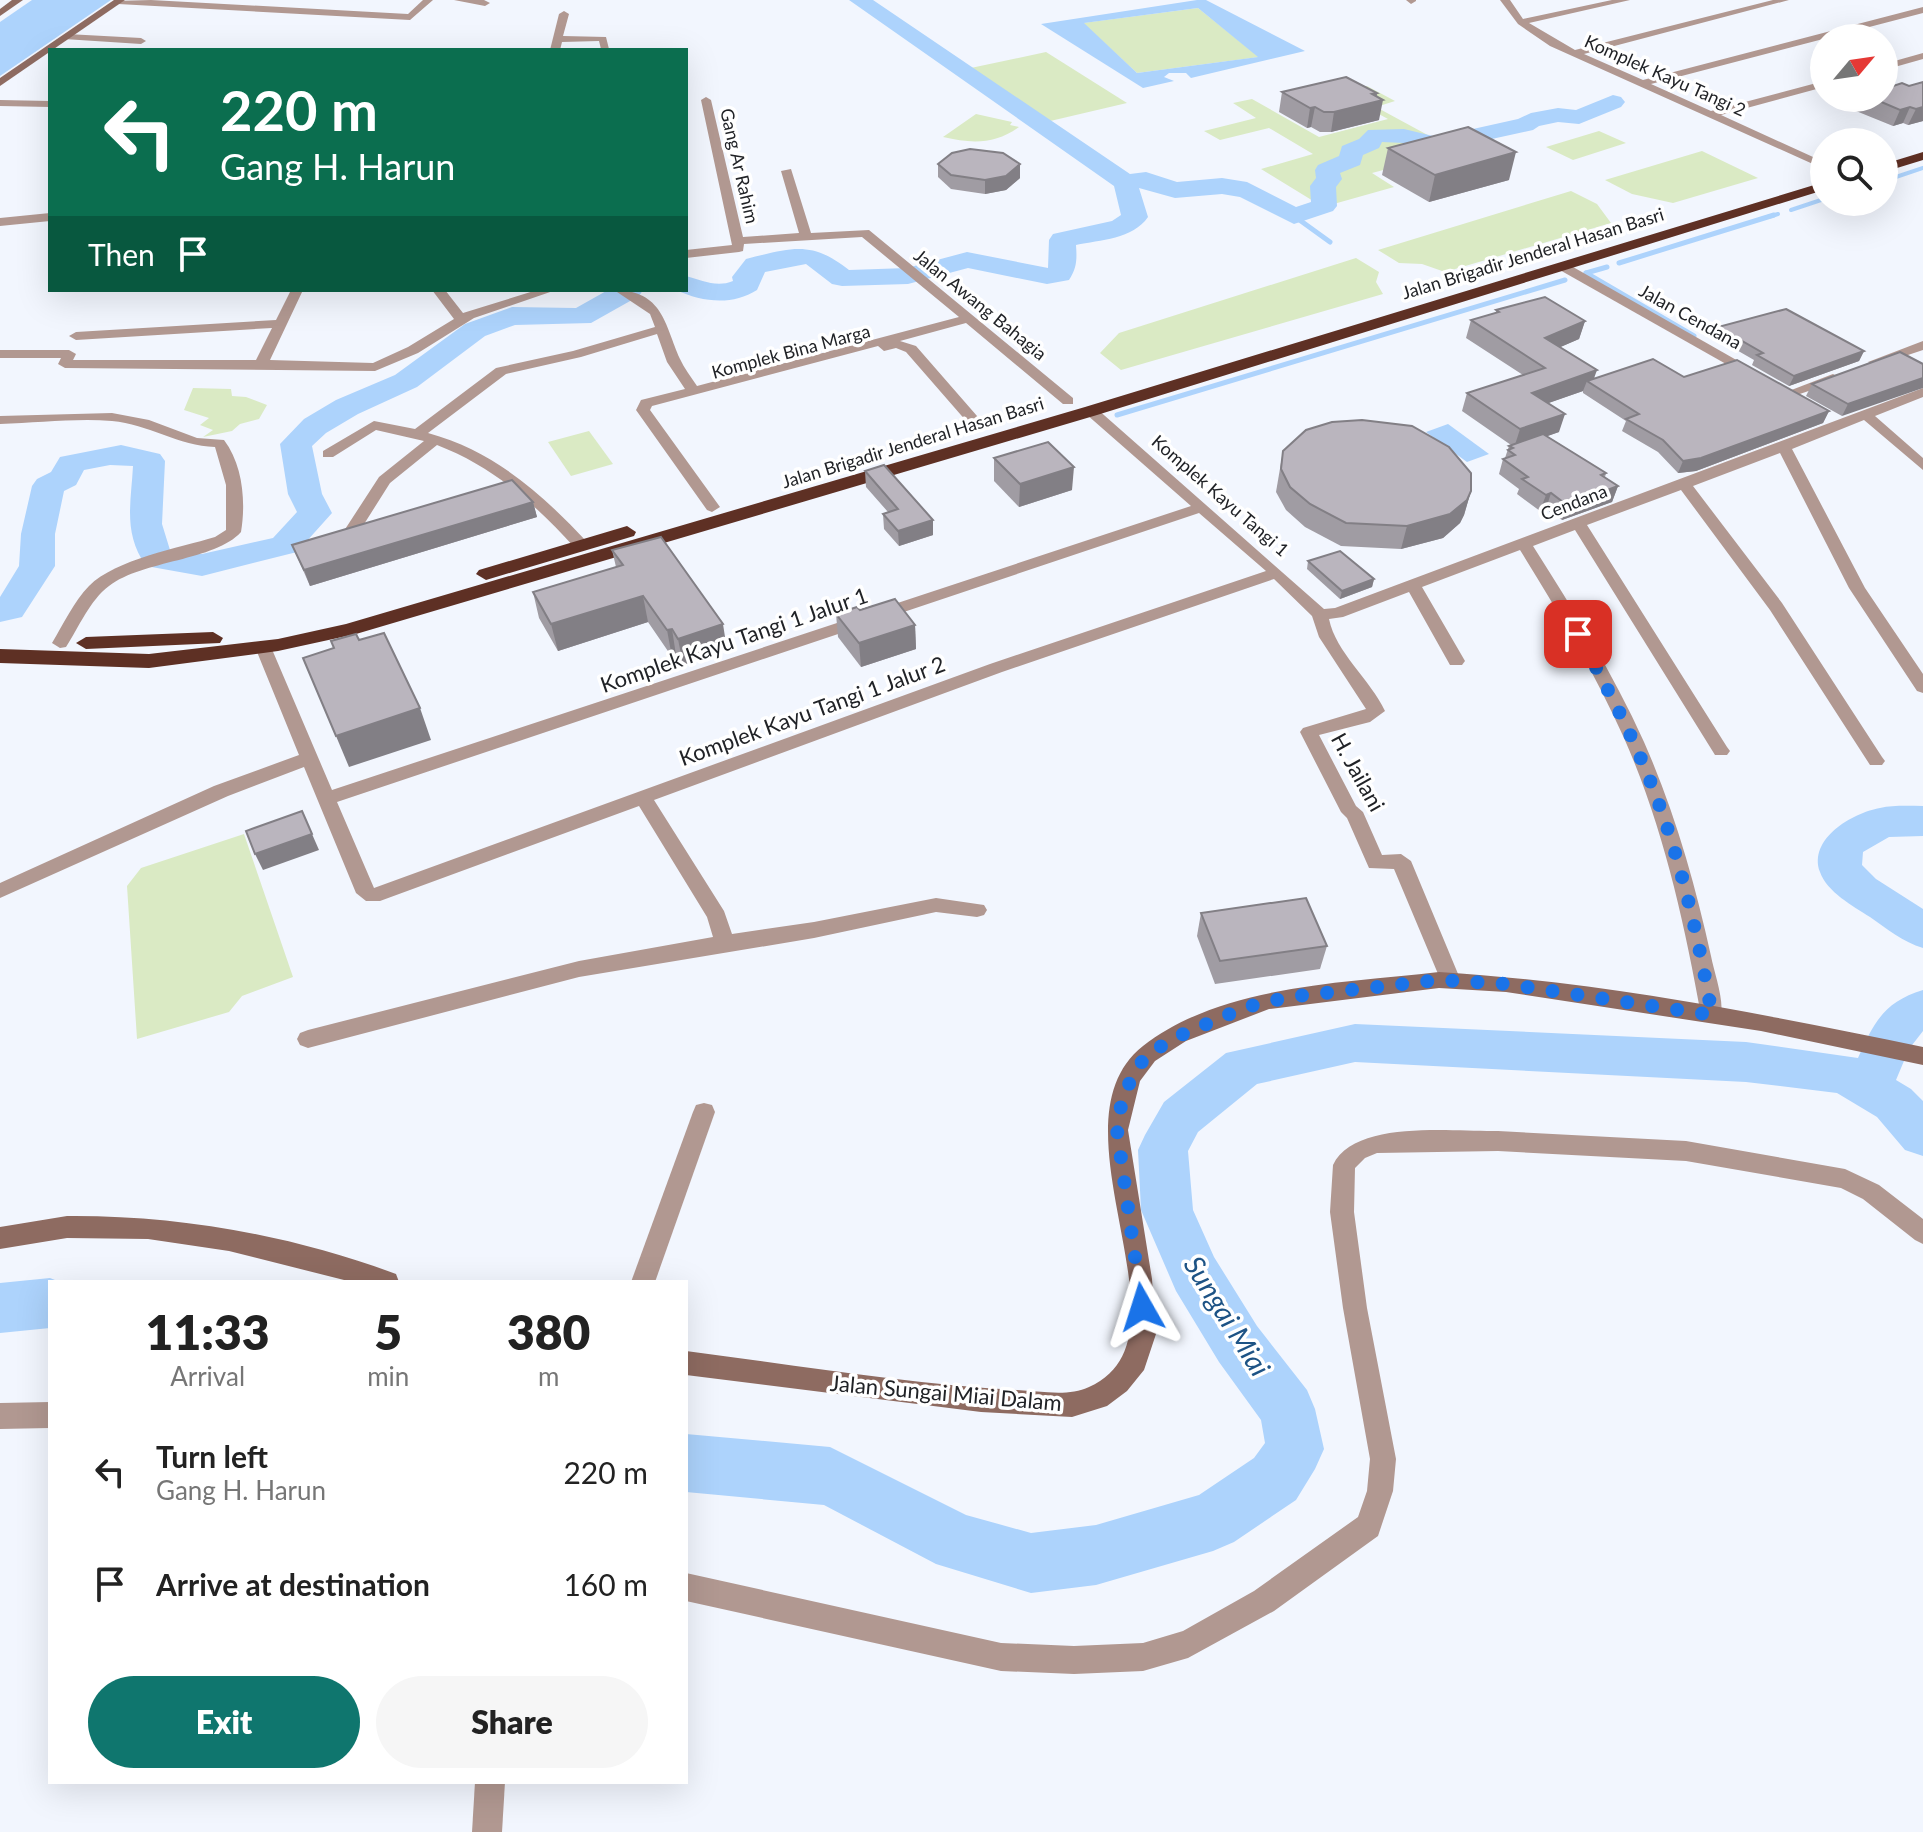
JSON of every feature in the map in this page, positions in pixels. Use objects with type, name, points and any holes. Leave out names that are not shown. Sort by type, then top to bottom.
[{"type":"highway","points":[[1898,150],[1923,142]]},
{"type":"highway","points":[[1898,164],[1923,156]]},
{"type":"highway","name":"Jalan Brigadir Jenderal Hasan Basri","points":[[0,640],[129,643],[249,635],[359,611],[420,602],[848,475],[979,427],[1810,176]]},
{"type":"highway","name":"Jalan Brigadir Jenderal Hasan Basri","points":[[0,656],[149,661],[263,647],[349,630],[581,545],[712,507],[1091,411],[1810,190]]},
{"type":"street","points":[[0,13],[18,0]]},
{"type":"street","points":[[51,48],[119,1],[410,17],[428,0]]},
{"type":"street","points":[[459,0],[485,3]]},
{"type":"street","name":"Komplek Kayu Tangi 2","points":[[1505,0],[1521,22],[1575,53],[1810,159]]},
{"type":"street","points":[[1521,22],[1625,0]]},
{"type":"street","points":[[1575,53],[1784,0]]},
{"type":"street","points":[[1910,5],[1923,10]]},
{"type":"street","points":[[1644,83],[1923,10]]},
{"type":"street","points":[[564,14],[555,45],[599,38],[603,39],[605,47]]},
{"type":"street","points":[[67,37],[141,41]]},
{"type":"street","points":[[0,83],[48,50]]},
{"type":"street","points":[[1898,63],[1923,56]]},
{"type":"street","points":[[1713,114],[1810,88]]},
{"type":"street","name":"Gang Ar Rahim","points":[[706,100],[737,241]]},
{"type":"street","points":[[0,103],[48,104]]},
{"type":"street","points":[[688,254],[736,249],[739,248],[737,241],[806,235],[787,171]]},
{"type":"street","points":[[0,222],[48,217]]},
{"type":"street","name":"Jalan Awang Bahagia","points":[[806,235],[858,232],[870,237],[1068,401]]},
{"type":"street","name":"Jalan Cendana","points":[[1562,266],[1795,398],[1848,372]]},
{"type":"street","points":[[261,364],[296,292]]},
{"type":"street","points":[[440,292],[462,321]]},
{"type":"street","points":[[0,354],[69,354],[65,364],[375,367],[413,350],[479,311],[543,292]]},
{"type":"street","points":[[624,292],[656,312],[674,362],[692,389]]},
{"type":"street","points":[[712,507],[643,410],[648,402],[971,318]]},
{"type":"street","points":[[76,336],[283,323]]},
{"type":"street","points":[[416,435],[501,371],[576,354],[664,328]]},
{"type":"street","name":"Komplek Bina Marga","points":[[671,402],[897,344],[911,349],[920,357],[979,427]]},
{"type":"street","points":[[1863,367],[1923,345]]},
{"type":"street","name":"Cendana","points":[[1320,614],[1337,613],[1784,447],[1835,421],[1865,414],[1923,392]]},
{"type":"street","name":"Komplek Kayu Tangi 1","points":[[1091,411],[1320,614]]},
{"type":"street","points":[[1865,414],[1923,466]]},
{"type":"street","points":[[0,420],[112,417],[144,423],[195,442],[219,443],[227,451],[235,529],[221,540],[135,567],[96,588],[60,643]]},
{"type":"street","points":[[328,454],[376,425],[434,440],[487,460],[504,471],[581,545]]},
{"type":"street","points":[[348,537],[384,480],[434,440]]},
{"type":"street","points":[[1784,447],[1857,588],[1923,687]]},
{"type":"street","points":[[1683,483],[1776,607],[1876,761]]},
{"type":"street","name":"Komplek Kayu Tangi 1 Jalur 1","points":[[326,799],[1202,507]]},
{"type":"street","points":[[1578,523],[1721,751]]},
{"type":"street","points":[[1524,544],[1607,687],[1645,767],[1674,849],[1696,928],[1712,1015]]},
{"type":"street","name":"Komplek Kayu Tangi 1 Jalur 2","points":[[326,799],[366,893],[382,895],[996,668],[1277,573]]},
{"type":"street","points":[[1413,585],[1456,661]]},
{"type":"street","name":"H. Jailani","points":[[1320,614],[1322,631],[1352,668],[1376,711],[1368,718],[1309,732],[1350,812],[1354,812],[1376,863],[1401,861],[1451,981]]},
{"type":"street","points":[[263,647],[326,799]]},
{"type":"street","points":[[0,891],[221,791],[309,758]]},
{"type":"street","points":[[644,799],[717,916],[725,943]]},
{"type":"street","points":[[308,1039],[579,969],[814,930],[936,905],[977,910]]},
{"type":"street","name":"Jalan Sungai Miai Dalam","points":[[688,1363],[981,1400],[1072,1405],[1098,1397],[1118,1382],[1135,1362],[1144,1334],[1140,1279],[1117,1130],[1121,1106],[1138,1064],[1174,1038],[1257,1004],[1289,997],[1451,981],[1506,984],[1712,1015],[1915,1055]]},
{"type":"street","points":[[644,1280],[704,1112]]},
{"type":"street","points":[[688,1587],[1001,1657],[1074,1660],[1143,1657],[1188,1644],[1264,1601],[1368,1526],[1380,1491],[1383,1459],[1355,1308],[1342,1212],[1344,1165],[1357,1151],[1375,1143],[1498,1141],[1686,1151],[1845,1179],[1871,1192],[1923,1233]]},
{"type":"street","points":[[0,1238],[65,1227],[121,1227],[182,1233],[250,1245],[380,1280]]},
{"type":"street","points":[[0,1416],[48,1415]]},
{"type":"street","points":[[487,1832],[490,1784]]},
{"type":"green space","points":[[1198,8],[1259,57],[1137,73],[1083,23]]},
{"type":"green space","points":[[1046,52],[1127,103],[1046,122],[966,69]]},
{"type":"green space","points":[[1367,86],[1395,101],[1376,107],[1435,139],[1477,145],[1372,173],[1394,187],[1323,207],[1261,169],[1313,154],[1269,128],[1220,140],[1204,131],[1256,118],[1233,103],[1252,99],[1319,137],[1388,119],[1340,93]]},
{"type":"green space","points":[[976,114],[1012,122],[1010,125],[1019,127],[1001,137],[983,141],[943,137]]},
{"type":"green space","points":[[1599,131],[1626,143],[1573,160],[1546,147]]},
{"type":"green space","points":[[1702,151],[1758,178],[1673,203],[1632,194],[1605,180]]},
{"type":"green space","points":[[1571,191],[1597,204],[1611,223],[1445,272],[1422,264],[1399,263],[1378,250]]},
{"type":"green space","points":[[1356,258],[1379,272],[1376,282],[1383,294],[1121,370],[1100,353],[1119,333]]},
{"type":"green space","points":[[193,388],[231,389],[232,396],[246,397],[267,405],[259,419],[240,424],[232,431],[203,437],[213,430],[200,425],[209,418],[184,410]]},
{"type":"green space","points":[[589,431],[613,464],[571,476],[548,442]]},
{"type":"green space","points":[[244,834],[293,977],[242,996],[229,1012],[137,1039],[127,886],[141,868]]},
{"type":"water","points":[[32,0],[111,0],[0,76],[0,22]]},
{"type":"water","points":[[1206,0],[1305,51],[1191,78],[1186,73],[1169,73],[1164,77],[1174,81],[1143,88],[1041,24]],"holes":[[[1198,8],[1258,57],[1137,73],[1084,23]]]},
{"type":"water","points":[[1448,424],[1489,454],[1467,462],[1426,432]]},
{"type":"building","points":[[1346,77],[1377,93],[1372,94],[1383,100],[1324,112],[1310,108],[1282,92]]},
{"type":"building","points":[[1923,82],[1923,107],[1900,110],[1898,84],[1909,86]]},
{"type":"building","points":[[1468,127],[1516,152],[1435,175],[1388,148]]},
{"type":"building","points":[[970,149],[1003,153],[1020,164],[1006,176],[985,180],[951,175],[938,164],[952,153]]},
{"type":"building","points":[[1545,297],[1585,321],[1545,338],[1597,370],[1532,393],[1565,414],[1520,429],[1467,393],[1545,368],[1471,320]]},
{"type":"building","points":[[1786,309],[1864,351],[1794,376],[1757,355],[1763,353],[1718,327]]},
{"type":"building","points":[[1900,352],[1923,364],[1923,378],[1848,404],[1812,384]]},
{"type":"building","points":[[1653,359],[1684,377],[1737,360],[1829,411],[1701,458],[1683,461],[1663,440],[1626,419],[1639,414],[1587,381]]},
{"type":"building","points":[[1362,420],[1412,426],[1449,447],[1471,473],[1471,491],[1467,500],[1450,514],[1407,526],[1346,523],[1310,504],[1290,487],[1281,469],[1283,451],[1306,430],[1332,422]]},
{"type":"building","points":[[1543,434],[1606,473],[1601,475],[1618,486],[1567,505],[1522,479],[1528,477],[1503,459],[1515,455],[1508,450],[1513,448],[1509,446]]},
{"type":"building","points":[[1048,442],[1074,467],[1020,484],[994,458]]},
{"type":"building","points":[[884,465],[933,520],[898,531],[883,514],[898,509],[865,471]]},
{"type":"building","points":[[512,480],[533,502],[304,570],[292,545]]},
{"type":"building","points":[[661,537],[723,624],[678,639],[672,629],[667,630],[643,596],[551,624],[533,592],[623,565],[612,550]]},
{"type":"building","points":[[1340,551],[1374,579],[1342,591],[1308,561]]},
{"type":"building","points":[[895,599],[915,625],[859,643],[836,614],[857,607],[860,610]]},
{"type":"building","points":[[384,633],[420,708],[336,736],[303,658],[334,648],[331,641],[356,634],[359,640]]},
{"type":"building","points":[[302,811],[312,834],[255,854],[246,831]]},
{"type":"building","points":[[1306,898],[1327,946],[1220,961],[1201,913]]},
{"type":"waterway","points":[[859,0],[1127,184]]},
{"type":"waterway","points":[[688,285],[709,292],[725,293],[747,284],[746,277],[756,265],[807,256],[818,259],[842,278],[908,276],[967,260],[1047,276],[1059,274],[1064,261],[1062,240],[1121,227],[1135,217],[1126,187],[1128,182],[1146,180],[1175,190],[1222,186],[1247,190],[1294,216],[1324,206],[1323,186],[1329,179],[1327,170],[1351,160],[1351,151],[1370,143],[1371,138],[1377,135],[1404,136],[1437,144],[1525,125],[1531,120],[1558,115],[1579,117],[1613,102]]},
{"type":"waterway","points":[[1898,176],[1923,168]]},
{"type":"waterway","points":[[1791,210],[1810,204]]},
{"type":"waterway","points":[[1768,217],[1778,214]]},
{"type":"waterway","points":[[1619,263],[1774,215]]},
{"type":"waterway","points":[[1294,216],[1330,242]]},
{"type":"waterway","points":[[1607,267],[1586,273],[1694,336]]},
{"type":"waterway","points":[[1117,415],[1565,280]]},
{"type":"waterway","points":[[0,611],[9,609],[16,601],[37,566],[38,534],[49,486],[64,478],[71,464],[121,455],[149,461],[145,524],[158,559],[202,565],[285,545],[315,513],[305,494],[296,444],[315,426],[347,407],[406,381],[475,330],[512,316],[581,317],[625,292]]},
{"type":"waterway","points":[[1923,821],[1881,822],[1842,845],[1840,870],[1861,890],[1923,931]]},
{"type":"waterway","points":[[1869,1087],[1896,1030],[1912,1013],[1923,1008]]},
{"type":"waterway","name":"Sungai Miai","points":[[688,1463],[830,1476],[957,1543],[1031,1563],[1096,1555],[1213,1521],[1275,1479],[1295,1449],[1287,1409],[1238,1344],[1195,1274],[1167,1210],[1163,1150],[1181,1117],[1243,1067],[1355,1043],[1746,1062],[1847,1074],[1894,1103],[1923,1135]]},
{"type":"waterway","name":"Sungai Miai","points":[[0,1308],[48,1303]]},
{"type":"route","points":[[1142,1307],[1117,1130],[1121,1106],[1138,1064],[1174,1038],[1246,1007],[1269,1001],[1439,980],[1506,984],[1712,1015],[1696,928],[1674,849],[1645,767],[1578,634]]}]
